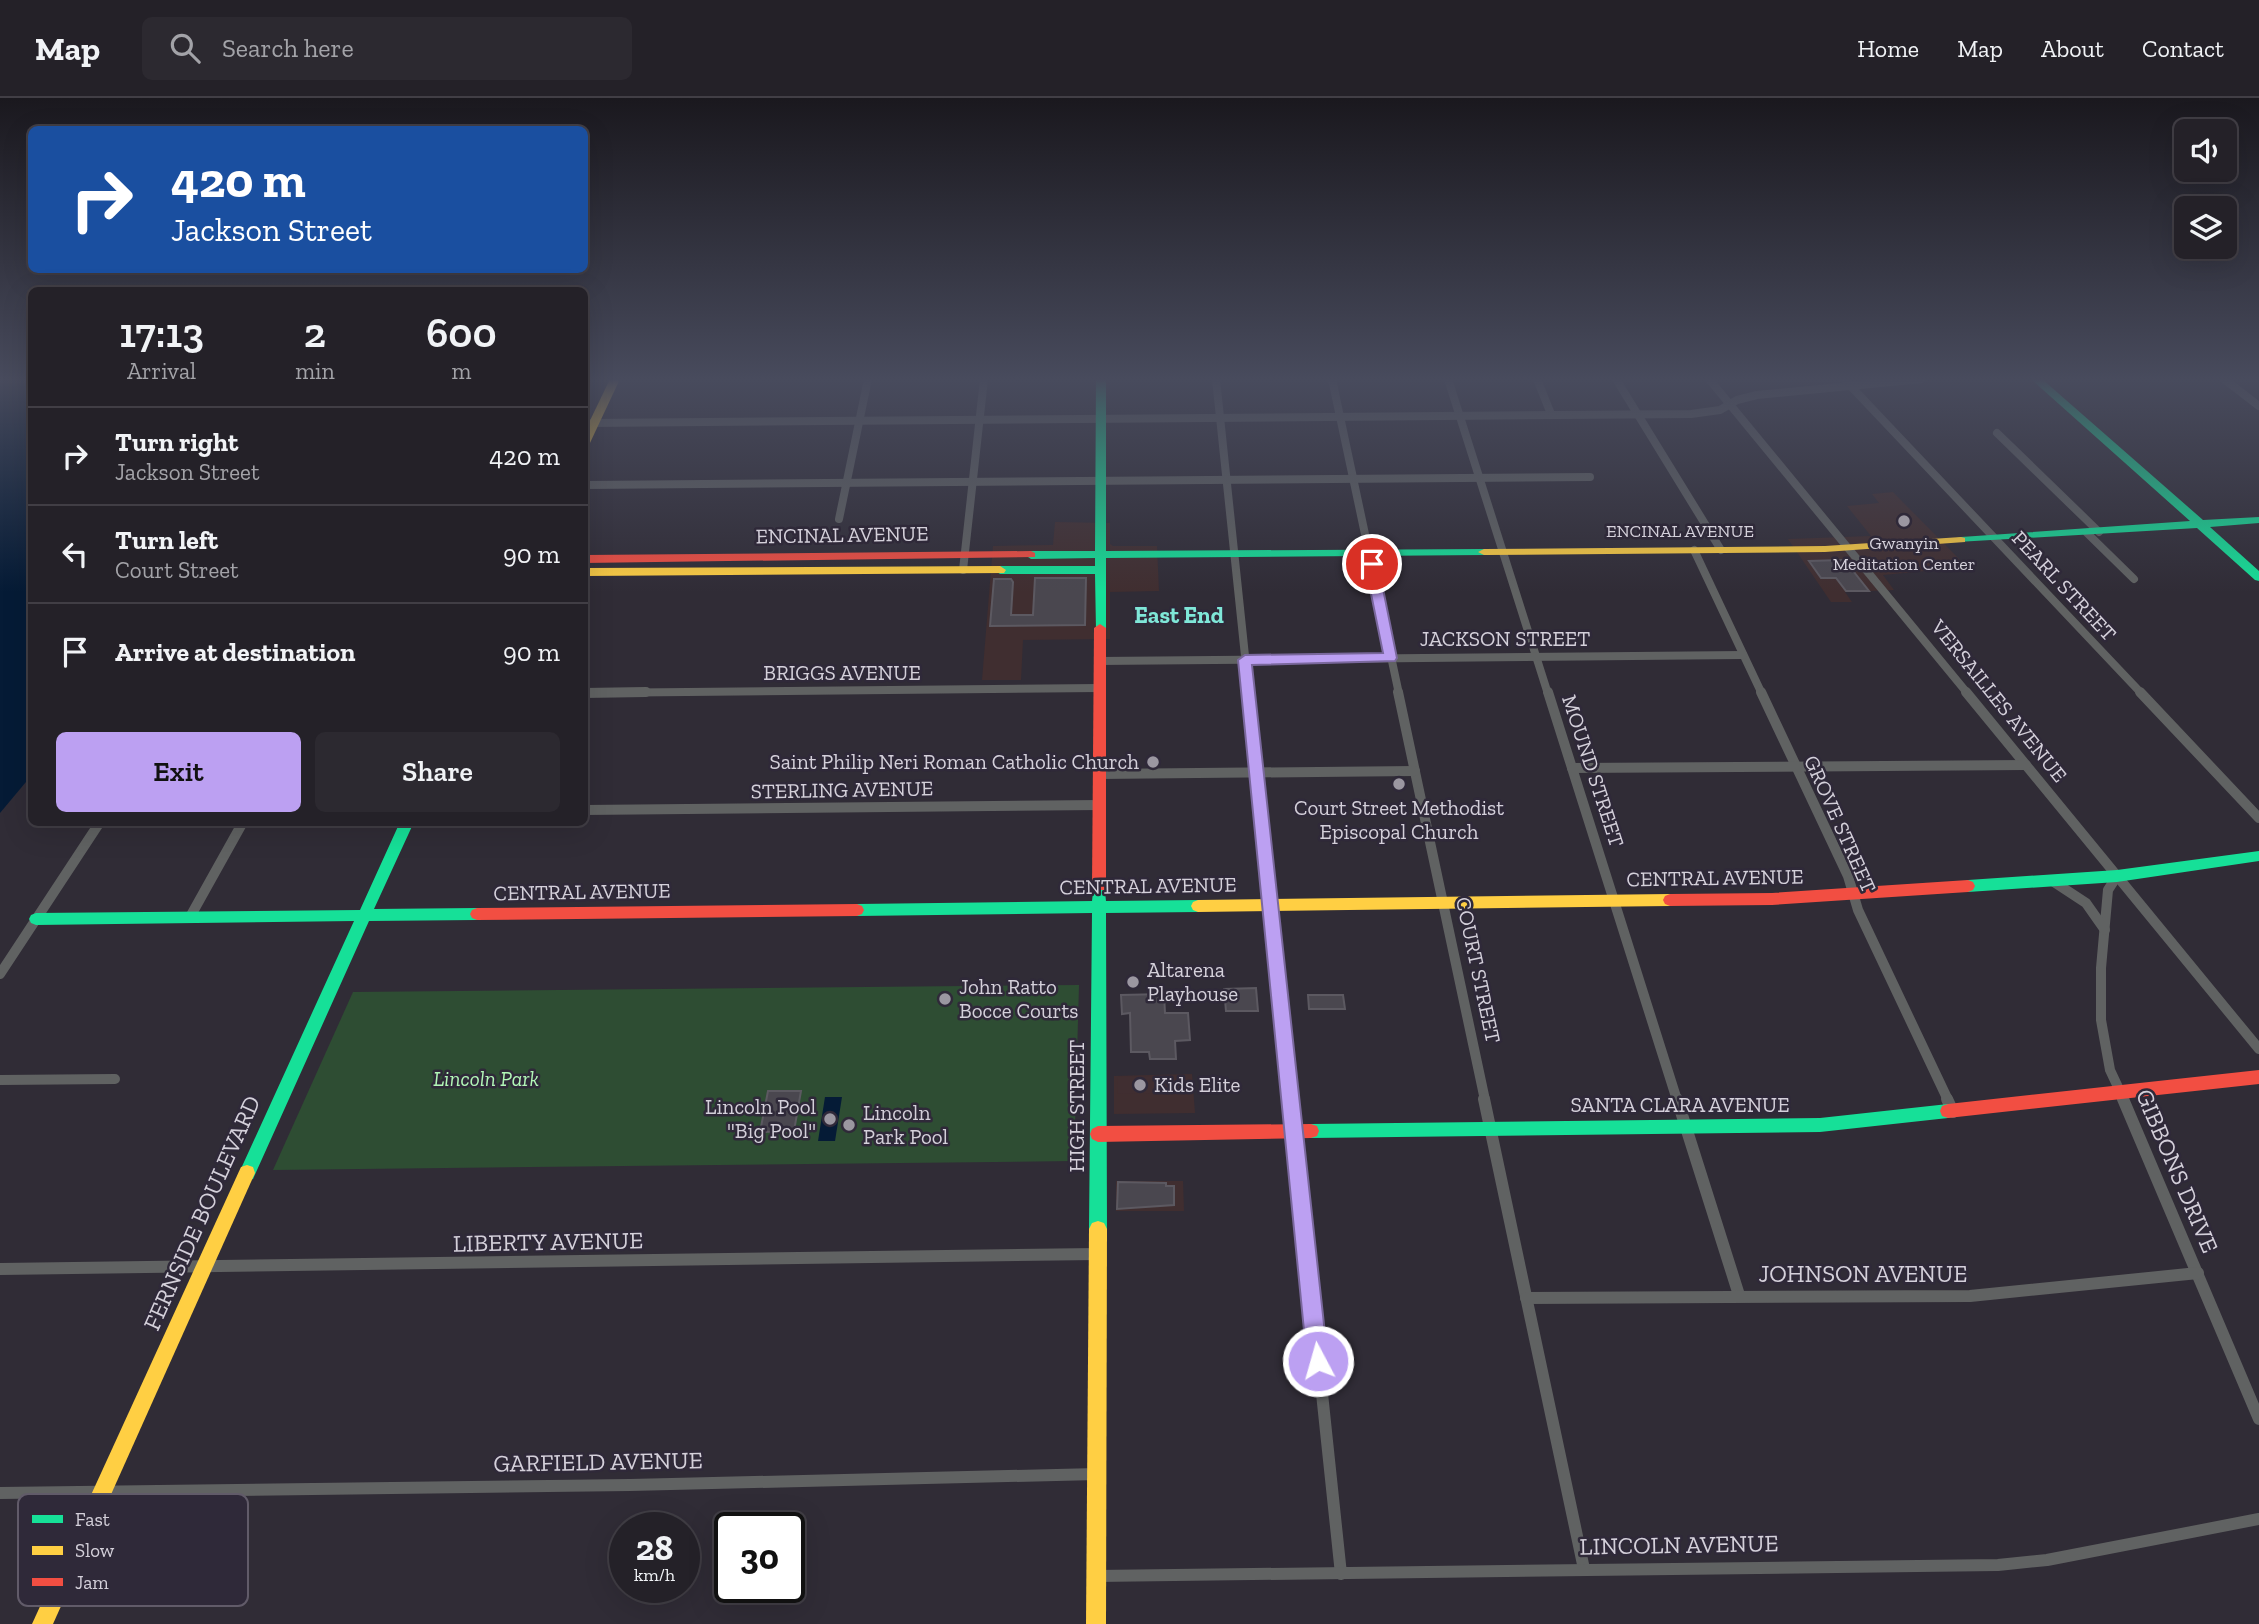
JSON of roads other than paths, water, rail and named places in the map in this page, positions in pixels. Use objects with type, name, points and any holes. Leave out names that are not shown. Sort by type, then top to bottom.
[{"type":"street","points":[[839,519],[853,450]]},
{"type":"street","points":[[964,562],[976,450]]},
{"type":"street","name":"HIGH STREET","points":[[1096,1624],[1100,450]]},
{"type":"street","points":[[1223,450],[1340,1574]]},
{"type":"street","name":"COURT STREET","points":[[1348,450],[1584,1569]]},
{"type":"street","name":"MOUND STREET","points":[[1471,450],[1739,1295]]},
{"type":"street","points":[[1660,450],[1721,550]]},
{"type":"street","name":"VERSAILLES AVENUE","points":[[1768,450],[2259,1049]]},
{"type":"street","name":"PEARL STREET","points":[[1912,450],[2259,818]]},
{"type":"street","points":[[2014,450],[2093,532],[2134,579]]},
{"type":"street","points":[[2117,450],[2259,577]]},
{"type":"street","points":[[588,485],[1590,477]]},
{"type":"street","name":"ENCINAL AVENUE","points":[[588,559],[964,562],[1100,555],[1849,548],[2259,520]]},
{"type":"street","name":"GROVE STREET","points":[[1693,550],[1848,876],[1858,910],[1953,1112]]},
{"type":"street","name":"ENCINAL AVENUE","points":[[1052,569],[1100,555]]},
{"type":"street","name":"ENCINAL AVENUE","points":[[964,562],[1100,570]]},
{"type":"street","name":"ENCINAL AVENUE","points":[[588,572],[825,563]]},
{"type":"street","name":"JACKSON STREET","points":[[1100,662],[1743,655]]},
{"type":"street","name":"BRIGGS AVENUE","points":[[588,693],[1100,688]]},
{"type":"street","points":[[1572,768],[2026,765]]},
{"type":"street","points":[[1099,774],[1415,771]]},
{"type":"street","name":"STERLING AVENUE","points":[[588,810],[1100,805]]},
{"type":"street","points":[[0,974],[97,826]]},
{"type":"street","points":[[190,917],[241,826]]},
{"type":"street","name":"FERNSIDE BOULEVARD","points":[[100,1492],[405,826]]},
{"type":"street","name":"CENTRAL AVENUE","points":[[36,919],[1772,900],[2117,876],[2259,856]]},
{"type":"street","name":"GIBBONS DRIVE","points":[[2117,876],[2108,890],[2100,997],[2109,1072],[2121,1093],[2259,1419]]},
{"type":"street","points":[[2052,880],[2086,903],[2105,931]]},
{"type":"street","name":"SANTA CLARA AVENUE","points":[[1098,1133],[1820,1125],[2259,1077]]},
{"type":"street","points":[[0,1080],[116,1079]]},
{"type":"street","name":"LIBERTY AVENUE","points":[[0,1269],[1097,1254]]},
{"type":"street","name":"JOHNSON AVENUE","points":[[1526,1298],[1739,1295],[1970,1297],[2198,1273]]},
{"type":"street","name":"GARFIELD AVENUE","points":[[0,1493],[630,1485],[1097,1474]]},
{"type":"street","name":"LINCOLN AVENUE","points":[[1096,1576],[1998,1565],[2047,1560],[2259,1518]]},
{"type":"street","name":"FERNSIDE BOULEVARD","points":[[42,1624],[50,1606]]},
{"type":"water","points":[[0,450],[28,450],[28,780],[0,813]]},
{"type":"water","name":"Lincoln Pool \"Big Pool\"","points":[[825,1097],[842,1097],[835,1141],[818,1141]]},
{"type":"place","name":"Gwanyin Meditation Center","points":[[1904,521]]},
{"type":"place","name":"Saint Philip Neri Roman Catholic Church","points":[[1153,762]]},
{"type":"place","name":"Court Street Methodist Episcopal Church","points":[[1399,784]]},
{"type":"place","name":"Altarena Playhouse","points":[[1133,982]]},
{"type":"place","name":"John Ratto Bocce Courts","points":[[945,999]]},
{"type":"place","name":"Kids Elite","points":[[1140,1085]]},
{"type":"place","name":"Lincoln Pool \"Big Pool\"","points":[[830,1119]]},
{"type":"place","name":"Lincoln Park Pool","points":[[849,1125]]},
{"type":"district","name":"East End","points":[[1179,615]]},
{"type":"park label","name":"Lincoln Park","points":[[486,1079]]}]
